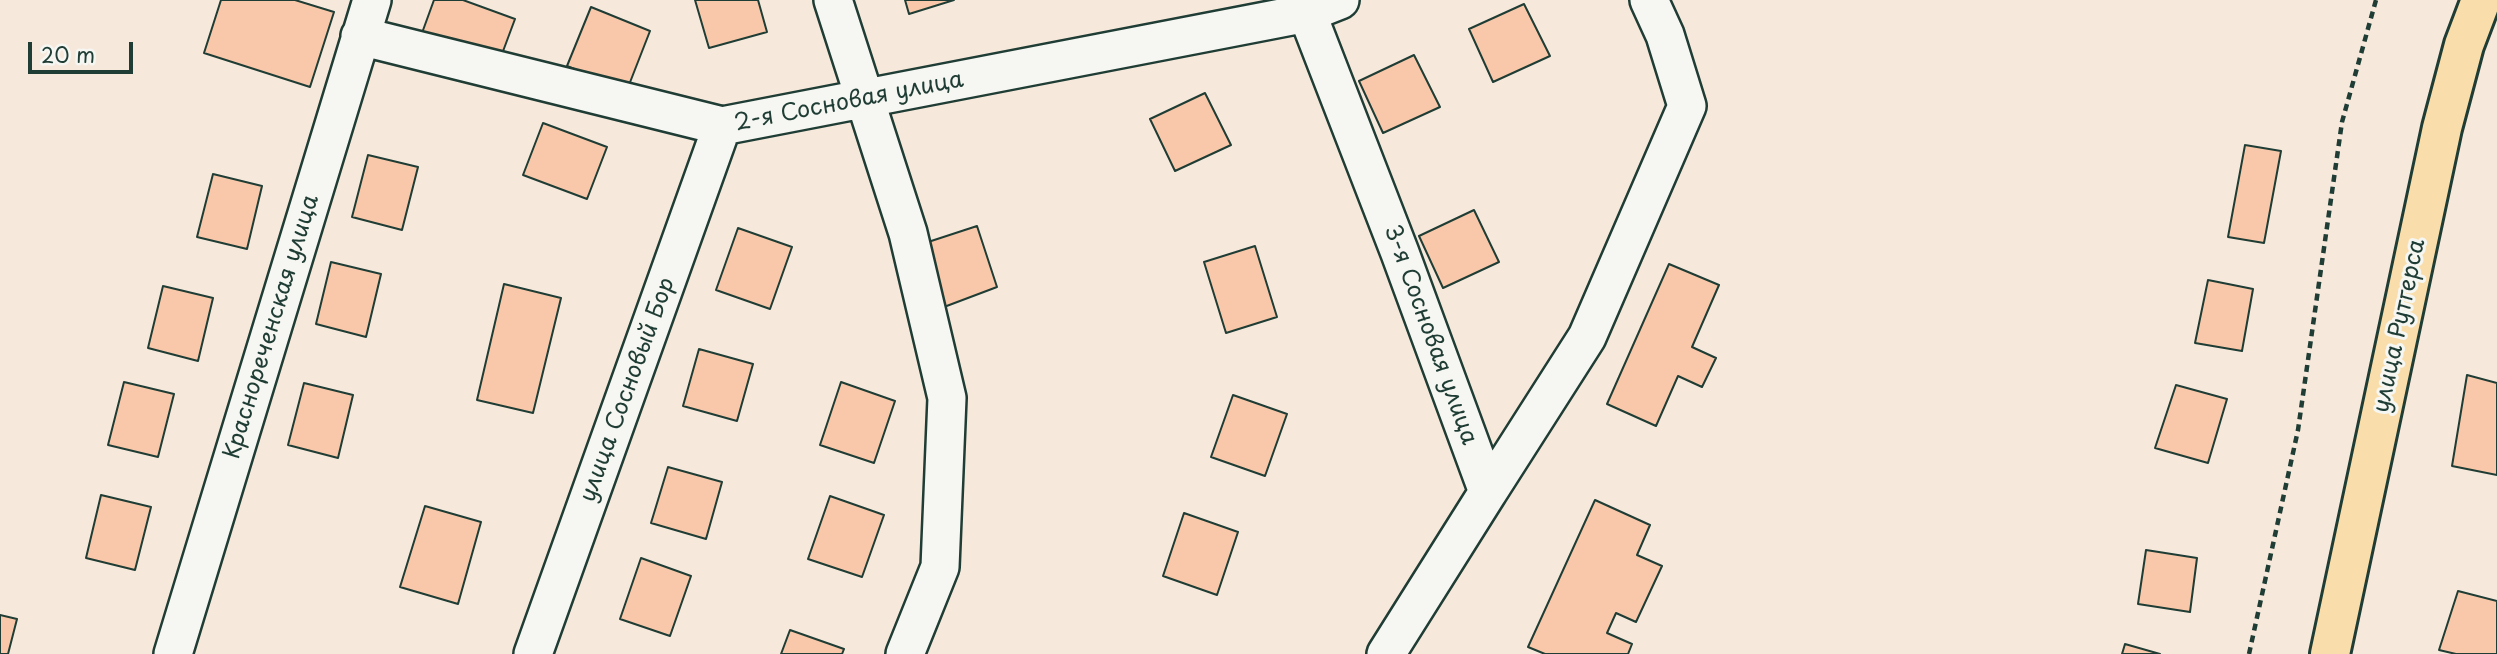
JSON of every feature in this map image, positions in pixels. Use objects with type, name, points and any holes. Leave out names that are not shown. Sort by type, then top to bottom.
[{"type":"main road","name":"улица Рутгерса","points":[[2330,654],[2442,128],[2464,45],[2480,0]]},
{"type":"street","name":"Краснореченская улица","points":[[173,654],[372,0]]},
{"type":"street","points":[[834,0],[908,233],[947,398],[940,567],[905,654]]},
{"type":"street","points":[[1386,654],[1587,337],[1687,106],[1665,35],[1649,0]]},
{"type":"street","name":"2-я Сосновая улица","points":[[360,36],[722,126],[865,99],[1317,4]]},
{"type":"street","name":"3-я Сосновая улица","points":[[1317,4],[1400,253],[1488,492]]},
{"type":"street","name":"улица Сосновый Бор","points":[[534,654],[722,126]]},
{"type":"path","points":[[2249,654],[2298,430],[2342,122],[2376,0]]},
{"type":"building","points":[[221,0],[295,0],[334,12],[310,87],[204,53]]},
{"type":"building","points":[[434,0],[463,0],[515,19],[499,62],[422,33]]},
{"type":"building","points":[[695,0],[758,0],[767,32],[709,48]]},
{"type":"building","points":[[905,0],[954,0],[909,14]]},
{"type":"building","points":[[1524,4],[1550,56],[1493,82],[1469,29]]},
{"type":"building","points":[[591,7],[650,31],[627,90],[567,66]]},
{"type":"building","points":[[1414,55],[1440,107],[1383,133],[1359,81]]},
{"type":"building","points":[[1205,93],[1231,145],[1175,171],[1150,119]]},
{"type":"building","points":[[543,123],[607,147],[587,199],[523,175]]},
{"type":"building","points":[[2245,145],[2281,151],[2264,243],[2228,237]]},
{"type":"building","points":[[368,155],[418,167],[402,230],[352,217]]},
{"type":"building","points":[[213,174],[262,186],[247,249],[197,237]]},
{"type":"building","points":[[1474,210],[1499,262],[1443,288],[1419,236]]},
{"type":"building","points":[[977,226],[997,287],[944,307],[922,244]]},
{"type":"building","points":[[738,228],[792,247],[770,309],[716,290]]},
{"type":"building","points":[[1255,246],[1277,317],[1226,333],[1204,262]]},
{"type":"building","points":[[331,262],[381,274],[366,337],[316,324]]},
{"type":"building","points":[[1669,264],[1719,285],[1692,347],[1716,358],[1702,387],[1678,376],[1656,426],[1607,404]]},
{"type":"building","points":[[2208,280],[2253,289],[2242,351],[2195,343]]},
{"type":"building","points":[[504,284],[561,298],[533,413],[477,400]]},
{"type":"building","points":[[163,286],[213,298],[198,361],[148,348]]},
{"type":"building","points":[[699,349],[753,364],[737,421],[683,406]]},
{"type":"building","points":[[2467,375],[2497,383],[2497,475],[2452,466]]},
{"type":"building","points":[[124,382],[174,394],[158,457],[108,445]]},
{"type":"building","points":[[841,382],[895,401],[874,463],[820,445]]},
{"type":"building","points":[[304,383],[353,395],[338,458],[288,445]]},
{"type":"building","points":[[2176,385],[2227,399],[2208,463],[2155,448]]},
{"type":"building","points":[[1233,395],[1287,414],[1265,476],[1211,457]]},
{"type":"building","points":[[668,467],[722,482],[706,539],[651,523]]},
{"type":"building","points":[[101,495],[151,507],[135,570],[86,558]]},
{"type":"building","points":[[830,496],[884,515],[862,577],[808,559]]},
{"type":"building","points":[[1595,500],[1650,525],[1637,555],[1662,566],[1636,622],[1616,613],[1607,633],[1632,644],[1628,654],[1545,654],[1528,647]]},
{"type":"building","points":[[425,506],[481,522],[458,604],[400,587]]},
{"type":"building","points":[[1184,513],[1238,532],[1217,595],[1163,576]]},
{"type":"building","points":[[2146,550],[2197,558],[2190,612],[2138,604]]},
{"type":"building","points":[[641,558],[691,576],[670,636],[620,619]]},
{"type":"building","points":[[2458,591],[2497,601],[2497,654],[2456,654],[2439,650]]},
{"type":"building","points":[[0,615],[17,619],[8,654],[0,654]]},
{"type":"building","points":[[790,630],[844,649],[842,654],[781,654]]},
{"type":"building","points":[[2125,644],[2160,654],[2122,654]]}]
